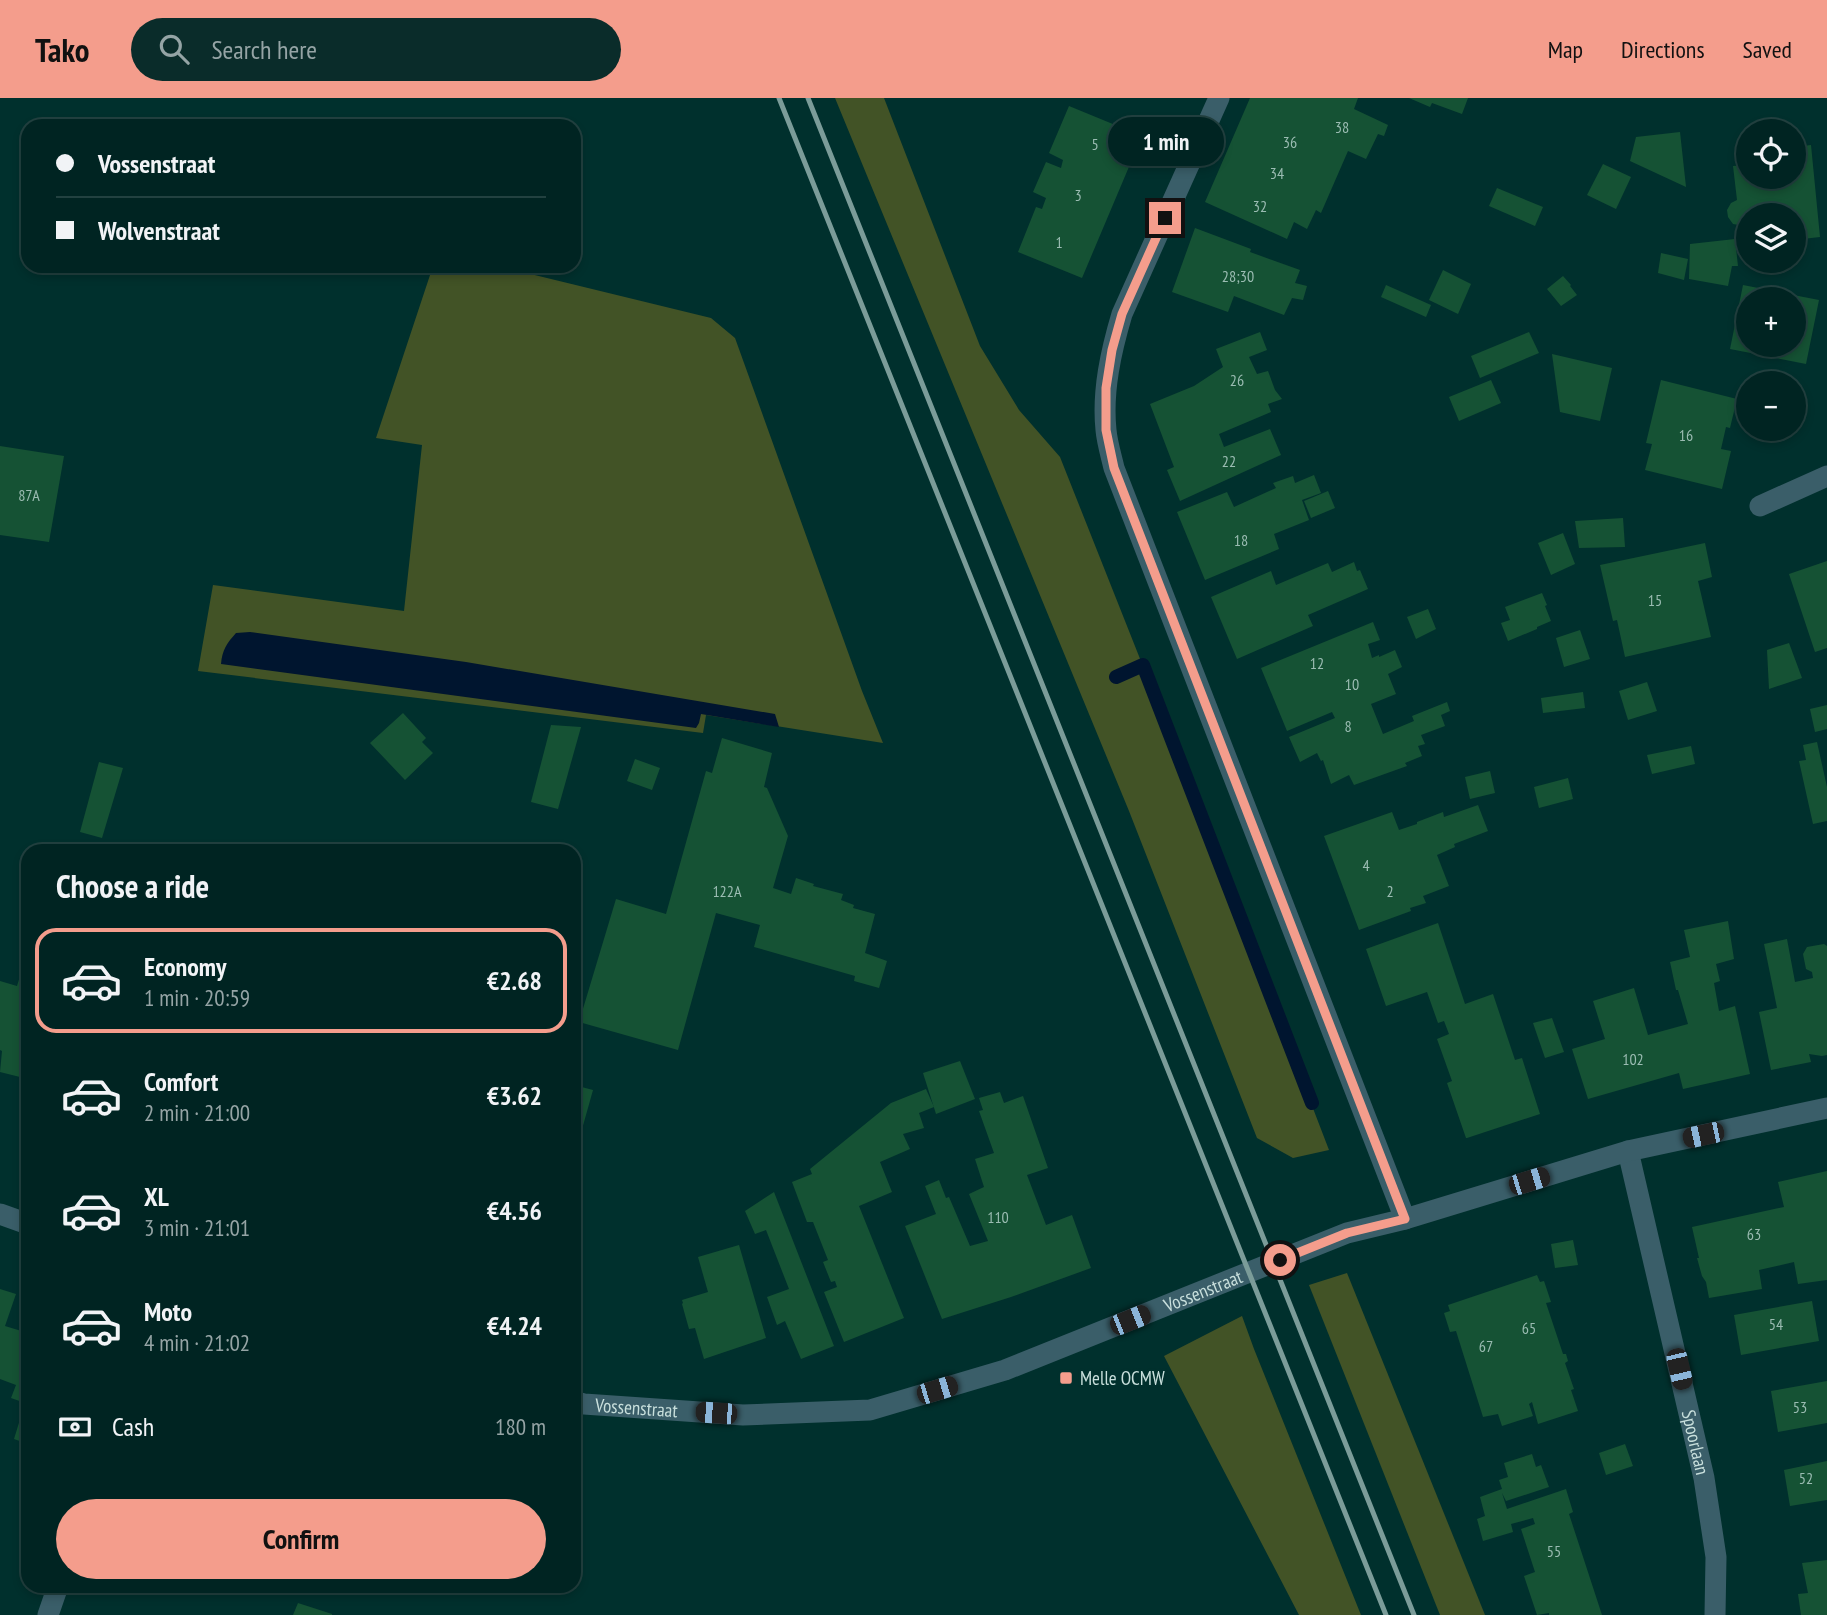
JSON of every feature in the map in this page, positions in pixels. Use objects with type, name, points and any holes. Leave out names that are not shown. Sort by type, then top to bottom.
[{"type":"street","points":[[1219,98],[1122,314],[1112,350],[1106,388],[1106,430],[1114,468],[1405,1219]]},
{"type":"street","points":[[1760,506],[1827,476]]},
{"type":"street","name":"Vossenstraat","points":[[581,1403],[743,1415],[870,1410],[1005,1370],[1347,1233],[1405,1219],[1628,1151],[1827,1108]]},
{"type":"street","name":"Spoorlaan","points":[[1628,1151],[1704,1478],[1716,1557],[1715,1615]]},
{"type":"street","points":[[0,1214],[21,1222]]},
{"type":"street","points":[[48,1615],[56,1593]]},
{"type":"green space","points":[[835,98],[884,98],[980,346],[1019,410],[1060,457],[1329,1150],[1293,1158],[1257,1138],[1129,811]]},
{"type":"green space","points":[[431,273],[527,273],[711,318],[735,338],[883,743],[706,715],[703,733],[198,671],[213,585],[404,611],[422,445],[376,438]]},
{"type":"green space","points":[[1347,1273],[1485,1615],[1440,1615],[1309,1285]]},
{"type":"green space","points":[[1242,1316],[1361,1615],[1299,1615],[1164,1356]]},
{"type":"water","points":[[250,632],[466,662],[775,714],[779,727],[701,714],[696,728],[221,664],[226,647],[236,633]]},
{"type":"building","points":[[1250,98],[1358,98],[1354,109],[1388,125],[1384,136],[1378,134],[1366,159],[1348,151],[1321,213],[1316,210],[1307,229],[1294,222],[1287,239],[1205,202]]},
{"type":"building","points":[[1409,98],[1468,98],[1462,114],[1432,103],[1430,107]]},
{"type":"building","points":[[1069,106],[1142,136],[1082,278],[1018,252],[1036,207],[1042,209],[1046,198],[1033,192],[1046,162],[1061,168],[1063,160],[1049,153]]},
{"type":"building","points":[[1680,132],[1686,187],[1630,161],[1636,137]]},
{"type":"building","points":[[1811,145],[1820,237],[1806,239],[1806,203],[1736,203],[1736,224],[1733,224],[1727,210],[1731,203],[1737,200],[1733,166],[1736,166],[1736,189],[1806,189],[1806,146]]},
{"type":"building","points":[[1603,164],[1631,177],[1616,209],[1587,195]]},
{"type":"building","points":[[1497,188],[1543,207],[1535,226],[1489,206]]},
{"type":"building","points":[[1195,228],[1300,270],[1295,283],[1307,286],[1303,300],[1292,298],[1284,315],[1234,296],[1228,312],[1172,292]]},
{"type":"building","points":[[1735,239],[1736,266],[1732,266],[1728,286],[1689,279],[1690,244]]},
{"type":"building","points":[[1661,253],[1688,259],[1684,280],[1658,273]]},
{"type":"building","points":[[1443,270],[1471,284],[1458,314],[1429,300]]},
{"type":"building","points":[[1563,276],[1577,295],[1561,306],[1547,289]]},
{"type":"building","points":[[1386,285],[1431,305],[1426,317],[1381,297]]},
{"type":"building","points":[[1806,297],[1819,300],[1806,364],[1771,357],[1806,357]]},
{"type":"building","points":[[1736,319],[1736,350],[1730,349]]},
{"type":"building","points":[[1260,332],[1267,350],[1249,357],[1257,374],[1268,371],[1275,390],[1282,399],[1268,404],[1271,412],[1219,434],[1224,447],[1270,429],[1281,455],[1180,501],[1167,470],[1174,467],[1150,404],[1194,386],[1223,367],[1216,349]]},
{"type":"building","points":[[1529,332],[1539,353],[1480,378],[1471,356]]},
{"type":"building","points":[[1552,354],[1612,368],[1600,421],[1560,412]]},
{"type":"building","points":[[1491,380],[1501,403],[1459,421],[1449,397]]},
{"type":"building","points":[[1661,380],[1736,399],[1730,428],[1726,427],[1721,449],[1731,451],[1722,489],[1645,470],[1652,444],[1646,443]]},
{"type":"building","points":[[0,446],[64,456],[49,542],[0,535]]},
{"type":"building","points":[[1314,475],[1321,493],[1302,500],[1309,520],[1274,534],[1279,549],[1205,580],[1177,512],[1227,492],[1234,507],[1276,488],[1273,483],[1293,476],[1295,483]]},
{"type":"building","points":[[1328,491],[1335,508],[1311,518],[1304,501]]},
{"type":"building","points":[[1623,518],[1625,547],[1579,548],[1575,521]]},
{"type":"building","points":[[1563,533],[1575,564],[1551,575],[1538,543]]},
{"type":"building","points":[[1705,543],[1712,577],[1698,581],[1711,637],[1625,657],[1617,620],[1613,621],[1600,565]]},
{"type":"building","points":[[1827,561],[1827,648],[1815,652],[1789,574]]},
{"type":"building","points":[[1354,562],[1368,589],[1308,615],[1313,626],[1237,659],[1211,597],[1271,571],[1276,585],[1328,563],[1332,572]]},
{"type":"building","points":[[1542,593],[1551,621],[1508,641],[1501,623],[1510,620],[1505,607]]},
{"type":"building","points":[[1428,609],[1436,629],[1416,639],[1407,617]]},
{"type":"building","points":[[1373,622],[1380,640],[1368,644],[1372,658],[1395,650],[1402,667],[1388,674],[1396,694],[1371,704],[1383,734],[1414,721],[1412,716],[1447,702],[1450,711],[1441,715],[1445,726],[1421,735],[1425,744],[1418,746],[1422,756],[1405,763],[1407,766],[1354,785],[1349,775],[1331,784],[1323,760],[1321,761],[1317,753],[1300,762],[1289,737],[1335,718],[1332,712],[1287,731],[1261,668]]},
{"type":"building","points":[[1580,630],[1590,659],[1564,667],[1556,638]]},
{"type":"building","points":[[1789,643],[1802,678],[1769,689],[1767,650]]},
{"type":"building","points":[[1647,682],[1657,711],[1628,720],[1619,691]]},
{"type":"building","points":[[1583,692],[1585,708],[1543,713],[1541,698]]},
{"type":"building","points":[[1827,705],[1827,729],[1815,732],[1810,709]]},
{"type":"building","points":[[403,713],[426,738],[422,742],[433,753],[405,780],[370,743]]},
{"type":"building","points":[[551,725],[581,727],[558,809],[531,802]]},
{"type":"building","points":[[722,738],[772,753],[764,787],[767,788],[788,836],[773,888],[791,894],[796,878],[843,894],[841,900],[854,905],[853,908],[875,914],[865,953],[887,961],[879,988],[854,981],[855,976],[754,947],[760,925],[716,913],[678,1050],[581,1023],[616,899],[666,914],[706,771],[712,773]]},
{"type":"building","points":[[1817,742],[1827,787],[1827,821],[1813,824],[1799,761],[1806,760],[1803,745]]},
{"type":"building","points":[[1691,746],[1695,764],[1652,774],[1647,755]]},
{"type":"building","points":[[635,759],[660,768],[652,790],[627,781]]},
{"type":"building","points":[[99,762],[123,768],[102,838],[80,832]]},
{"type":"building","points":[[1490,771],[1495,793],[1470,799],[1465,777]]},
{"type":"building","points":[[1568,778],[1573,799],[1539,808],[1534,787]]},
{"type":"building","points":[[1478,805],[1488,831],[1454,844],[1455,847],[1437,855],[1449,886],[1423,896],[1426,903],[1410,908],[1411,911],[1359,930],[1324,836],[1392,812],[1399,830],[1443,812],[1444,817]]},
{"type":"building","points":[[1728,921],[1734,959],[1716,964],[1720,981],[1714,983],[1719,1011],[1735,1006],[1750,1074],[1683,1089],[1679,1073],[1588,1099],[1572,1049],[1605,1039],[1593,1001],[1634,988],[1648,1035],[1688,1024],[1670,962],[1690,957],[1684,930]]},
{"type":"building","points":[[1438,923],[1465,1004],[1493,994],[1515,1060],[1522,1058],[1540,1114],[1467,1138],[1447,1083],[1452,1081],[1437,1039],[1449,1034],[1444,1021],[1438,1023],[1427,992],[1386,1006],[1366,949]]},
{"type":"building","points":[[1787,939],[1795,982],[1813,978],[1812,972],[1806,969],[1803,954],[1807,947],[1824,944],[1827,946],[1827,1055],[1809,1054],[1811,1062],[1771,1070],[1759,1012],[1777,1008],[1764,944]]},
{"type":"building","points":[[21,973],[21,1077],[0,1072],[0,981],[17,986]]},
{"type":"building","points":[[1552,1018],[1564,1052],[1545,1058],[1533,1023]]},
{"type":"building","points":[[960,1061],[975,1099],[936,1114],[923,1073]]},
{"type":"building","points":[[581,1087],[593,1090],[581,1133]]},
{"type":"building","points":[[926,1089],[934,1107],[919,1113],[924,1128],[903,1134],[910,1149],[880,1162],[892,1192],[859,1206],[904,1318],[844,1342],[824,1292],[837,1287],[835,1281],[831,1282],[823,1262],[828,1260],[813,1222],[807,1222],[792,1182],[812,1174],[810,1169],[891,1103]]},
{"type":"building","points":[[1000,1092],[1004,1103],[1023,1096],[1048,1168],[1027,1175],[1046,1225],[1072,1215],[1091,1268],[942,1319],[905,1226],[936,1214],[925,1186],[939,1180],[970,1246],[988,1241],[969,1194],[984,1187],[975,1159],[994,1153],[979,1111],[983,1110],[979,1098]]},
{"type":"building","points":[[1827,1171],[1827,1280],[1798,1284],[1794,1262],[1759,1270],[1762,1289],[1709,1298],[1697,1258],[1692,1227],[1784,1207],[1778,1182]]},
{"type":"building","points":[[774,1192],[834,1346],[801,1359],[785,1321],[777,1325],[767,1297],[789,1289],[766,1230],[755,1234],[745,1211]]},
{"type":"building","points":[[1573,1240],[1578,1265],[1555,1268],[1551,1244]]},
{"type":"building","points":[[739,1245],[766,1338],[704,1359],[695,1328],[689,1329],[682,1300],[708,1292],[698,1257]]},
{"type":"building","points":[[1537,1275],[1540,1282],[1544,1281],[1551,1302],[1546,1303],[1563,1354],[1566,1354],[1568,1361],[1565,1363],[1578,1411],[1538,1424],[1532,1402],[1529,1404],[1533,1416],[1502,1426],[1498,1414],[1483,1417],[1456,1331],[1450,1332],[1444,1313],[1450,1311],[1448,1305]]},
{"type":"building","points":[[0,1289],[16,1294],[5,1326],[21,1331],[21,1402],[11,1398],[16,1385],[0,1379]]},
{"type":"building","points":[[1812,1301],[1819,1341],[1741,1355],[1734,1315]]},
{"type":"building","points":[[1827,1381],[1827,1423],[1778,1432],[1771,1391]]},
{"type":"building","points":[[21,1416],[21,1442],[14,1439]]},
{"type":"building","points":[[1625,1444],[1633,1466],[1606,1475],[1599,1453]]},
{"type":"building","points":[[1532,1454],[1536,1467],[1541,1465],[1549,1487],[1506,1501],[1502,1493],[1507,1509],[1566,1489],[1573,1512],[1569,1514],[1602,1615],[1537,1615],[1524,1576],[1535,1572],[1521,1529],[1535,1524],[1533,1518],[1511,1524],[1513,1532],[1483,1541],[1477,1519],[1485,1516],[1480,1497],[1502,1489],[1499,1480],[1508,1477],[1504,1463]]},
{"type":"building","points":[[1827,1461],[1827,1500],[1790,1506],[1784,1470]]},
{"type":"building","points":[[1827,1560],[1827,1615],[1801,1615],[1798,1594],[1808,1593],[1802,1563]]},
{"type":"building","points":[[298,1603],[332,1614],[332,1615],[293,1615]]},
{"type":"waterway","points":[[1116,677],[1143,665],[1312,1103]]},
{"type":"railway","points":[[779,98],[1386,1615]]},
{"type":"railway","points":[[808,98],[1414,1615]]},
{"type":"place","name":"Melle OCMW","points":[[1066,1378]]},
{"type":"route","points":[[1165,218],[1122,314],[1112,350],[1106,388],[1106,430],[1114,468],[1405,1219],[1347,1233],[1280,1260]]}]
